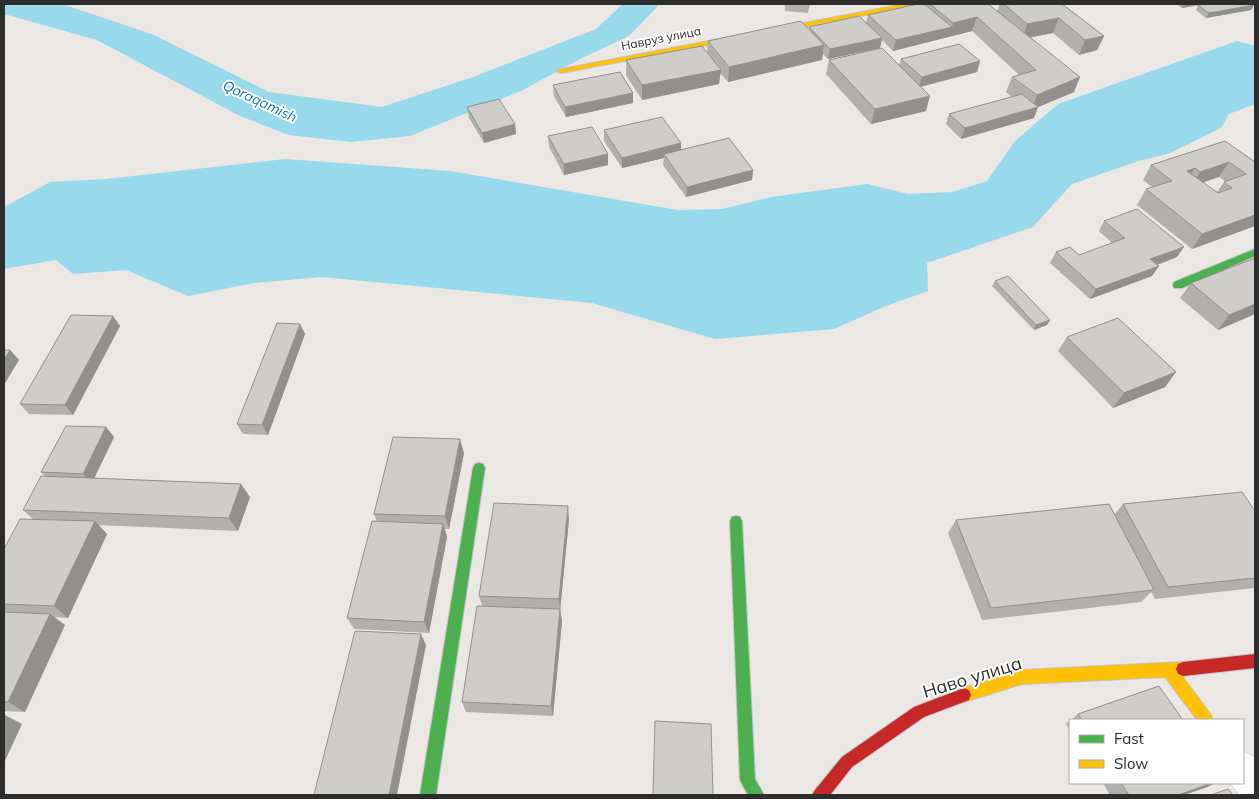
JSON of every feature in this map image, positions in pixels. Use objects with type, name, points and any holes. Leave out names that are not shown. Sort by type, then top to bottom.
[{"type":"street","name":"Навруз улица","points":[[561,71],[914,4]]},
{"type":"street","points":[[1178,285],[1255,252]]},
{"type":"street","points":[[428,795],[479,468]]},
{"type":"street","points":[[736,521],[748,780],[756,795]]},
{"type":"street","name":"Наво улица","points":[[820,795],[847,762],[919,712],[1022,676],[1169,670],[1255,660]]},
{"type":"street","points":[[1169,670],[1205,719]]},
{"type":"street","points":[[1244,771],[1255,787]]},
{"type":"water","name":"Qoraqamish","points":[[4,4],[62,4],[154,35],[269,92],[382,107],[473,77],[596,29],[623,4],[660,4],[629,36],[582,58],[521,91],[410,136],[351,142],[289,135],[240,116],[97,40],[4,14]]},
{"type":"water","points":[[1237,41],[1255,46],[1255,104],[1229,114],[1221,128],[1170,153],[1139,161],[1072,184],[1033,227],[927,263],[928,291],[886,306],[834,329],[715,339],[592,303],[322,277],[254,283],[188,296],[126,270],[73,274],[56,260],[4,269],[4,207],[50,182],[106,179],[285,159],[450,171],[678,210],[722,209],[771,197],[867,184],[908,194],[952,192],[987,181],[1015,141],[1058,104]]},
{"type":"building","points":[[924,4],[952,27],[896,40],[868,15]]},
{"type":"building","points":[[930,4],[988,4],[1080,77],[1037,95],[1012,77],[1036,70],[977,17],[953,23]]},
{"type":"building","points":[[1004,4],[1062,4],[1104,36],[1085,40],[1059,18],[1027,24]]},
{"type":"building","points":[[1198,5],[1254,5],[1209,13]]},
{"type":"building","points":[[859,16],[882,38],[830,49],[809,27]]},
{"type":"building","points":[[801,21],[824,45],[729,67],[708,41]]},
{"type":"building","points":[[959,44],[980,61],[922,77],[901,59]]},
{"type":"building","points":[[702,46],[721,70],[642,85],[626,60]]},
{"type":"building","points":[[882,48],[930,96],[875,109],[829,60]]},
{"type":"building","points":[[620,72],[633,93],[565,107],[553,85]]},
{"type":"building","points":[[1022,94],[1038,107],[965,128],[949,114]]},
{"type":"building","points":[[499,99],[515,124],[482,133],[467,107]]},
{"type":"building","points":[[662,117],[681,143],[622,158],[604,130]]},
{"type":"building","points":[[592,127],[608,154],[564,164],[548,136]]},
{"type":"building","points":[[729,138],[753,170],[687,187],[664,154]]},
{"type":"building","points":[[1225,141],[1255,162],[1255,215],[1202,234],[1146,189],[1172,181],[1151,165]],"holes":[[[1229,162],[1246,174],[1224,182],[1232,188],[1218,193],[1187,171],[1195,168],[1200,172]]]},
{"type":"building","points":[[1137,209],[1184,247],[1150,259],[1159,266],[1096,289],[1056,252],[1070,247],[1079,255],[1125,238],[1104,221]]},
{"type":"building","points":[[1255,258],[1255,304],[1229,315],[1191,283]]},
{"type":"building","points":[[1008,276],[1050,320],[1036,325],[995,281]]},
{"type":"building","points":[[71,315],[113,316],[65,405],[20,404]]},
{"type":"building","points":[[1118,318],[1176,372],[1124,393],[1067,337]]},
{"type":"building","points":[[277,323],[300,324],[262,425],[237,424]]},
{"type":"building","points":[[4,350],[10,350],[4,360]]},
{"type":"building","points":[[66,426],[106,427],[83,474],[41,472]]},
{"type":"building","points":[[393,437],[460,439],[445,516],[374,514]]},
{"type":"building","points":[[41,476],[241,484],[229,518],[23,510]]},
{"type":"building","points":[[1242,492],[1255,511],[1255,578],[1168,587],[1123,504]]},
{"type":"building","points":[[494,503],[568,506],[559,599],[479,596]]},
{"type":"building","points":[[1109,504],[1154,590],[991,608],[956,520]]},
{"type":"building","points":[[20,519],[95,521],[54,606],[4,604],[4,549]]},
{"type":"building","points":[[372,521],[443,524],[424,622],[347,618]]},
{"type":"building","points":[[477,606],[560,609],[551,706],[462,702]]},
{"type":"building","points":[[4,612],[50,614],[8,702],[4,702]]},
{"type":"building","points":[[355,631],[421,634],[389,795],[314,795]]},
{"type":"building","points":[[1159,686],[1182,719],[1081,719],[1078,714]]},
{"type":"building","points":[[655,721],[711,724],[713,795],[653,795]]},
{"type":"building","points":[[1122,784],[1209,784],[1178,795],[1129,795]]},
{"type":"building","points":[[1228,789],[1233,795],[1211,795]]},
{"type":"traffic: fast","points":[[1178,285],[1255,252]]},
{"type":"traffic: fast","points":[[428,795],[479,468]]},
{"type":"traffic: fast","points":[[736,521],[748,780],[756,795]]},
{"type":"traffic: slow","points":[[561,71],[914,4]]},
{"type":"traffic: slow","points":[[964,695],[1022,677],[1183,669]]},
{"type":"traffic: slow","points":[[1169,670],[1205,719]]},
{"type":"traffic: jam","points":[[1183,669],[1255,661]]},
{"type":"traffic: jam","points":[[820,795],[847,762],[919,712],[964,695]]}]
